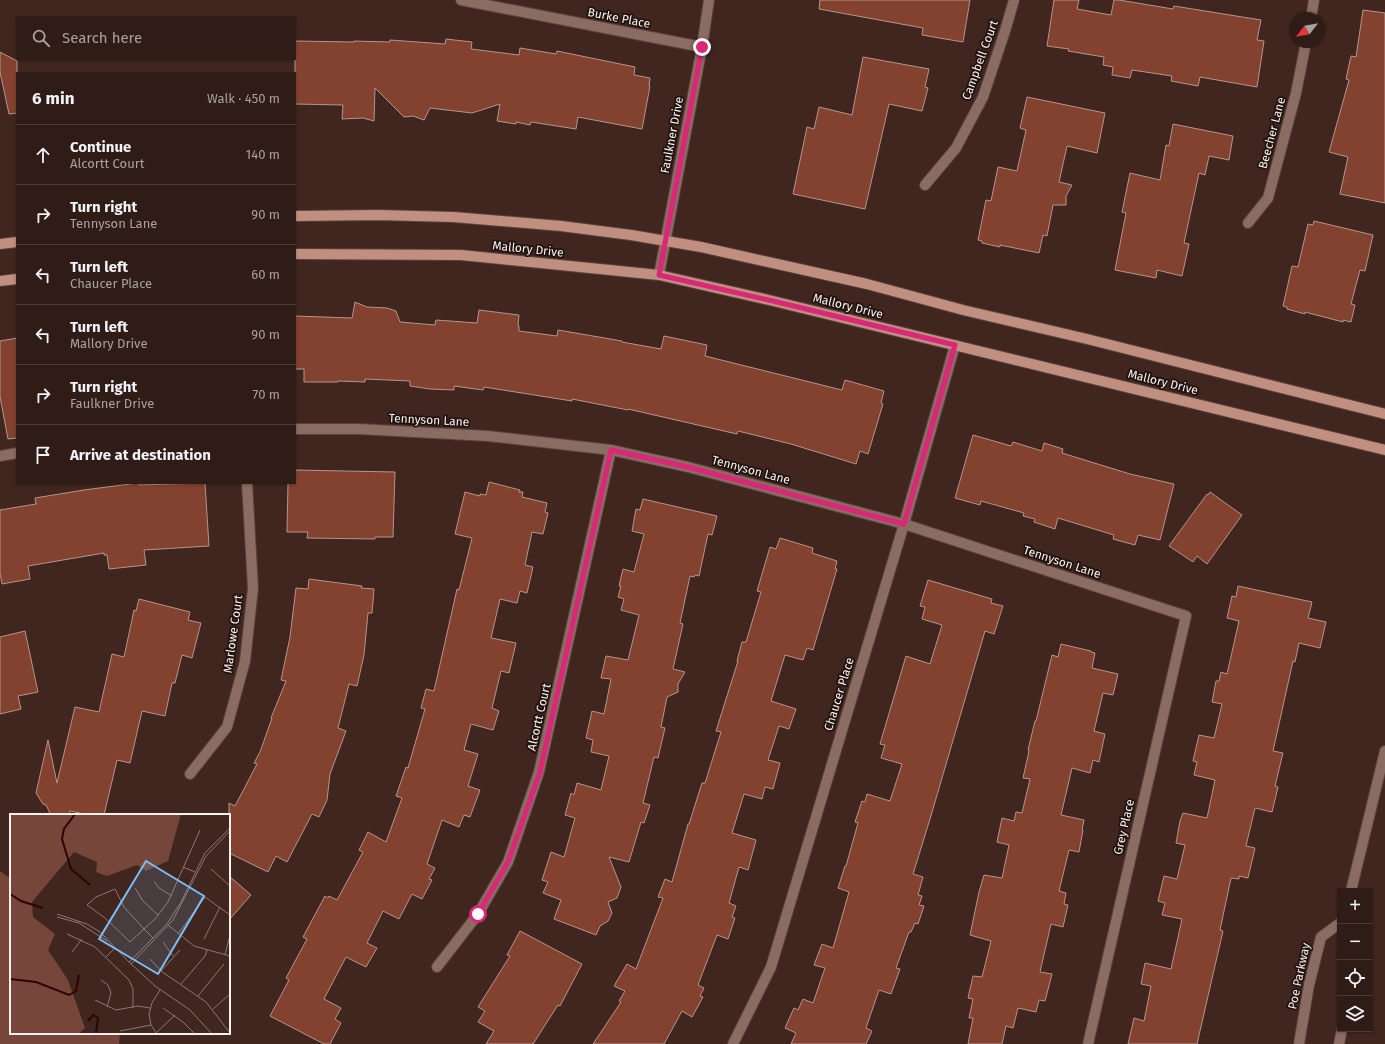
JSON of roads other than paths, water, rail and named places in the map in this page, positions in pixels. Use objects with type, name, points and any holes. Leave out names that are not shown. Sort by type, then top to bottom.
[{"type":"main road","points":[[296,216],[378,215],[453,217],[561,226],[631,235],[701,247],[867,284],[963,310],[1080,337],[1385,414]]},
{"type":"main road","points":[[0,244],[16,242]]},
{"type":"main road","name":"Mallory Drive","points":[[296,254],[461,255],[659,275],[773,301],[1385,450]]},
{"type":"main road","points":[[0,281],[16,279]]},
{"type":"street","name":"Burke Place","points":[[461,0],[702,47]]},
{"type":"street","name":"Faulkner Drive","points":[[659,275],[702,47],[709,0]]},
{"type":"street","name":"Campbell Court","points":[[925,185],[956,148],[983,97],[1014,0]]},
{"type":"street","points":[[1312,12],[1314,0]]},
{"type":"street","name":"Beecher Lane","points":[[1248,223],[1268,198],[1296,93],[1305,48]]},
{"type":"street","name":"Chaucer Place","points":[[733,1044],[771,967],[904,524],[955,345]]},
{"type":"street","name":"Tennyson Lane","points":[[296,429],[359,429],[488,436],[611,450],[688,467],[904,524],[1186,616]]},
{"type":"street","name":"Alcortt Court","points":[[437,968],[478,914],[508,862],[540,772],[611,450]]},
{"type":"street","points":[[0,456],[16,453]]},
{"type":"street","name":"Marlowe Court","points":[[190,774],[227,727],[245,661],[253,588],[247,484]]},
{"type":"street","name":"Grey Place","points":[[1088,1044],[1186,616]]},
{"type":"street","points":[[1352,888],[1383,765],[1385,751]]},
{"type":"street","name":"Poe Parkway","points":[[1299,1044],[1309,985],[1321,937],[1339,924]]},
{"type":"street","points":[[1339,1044],[1341,1032]]}]
